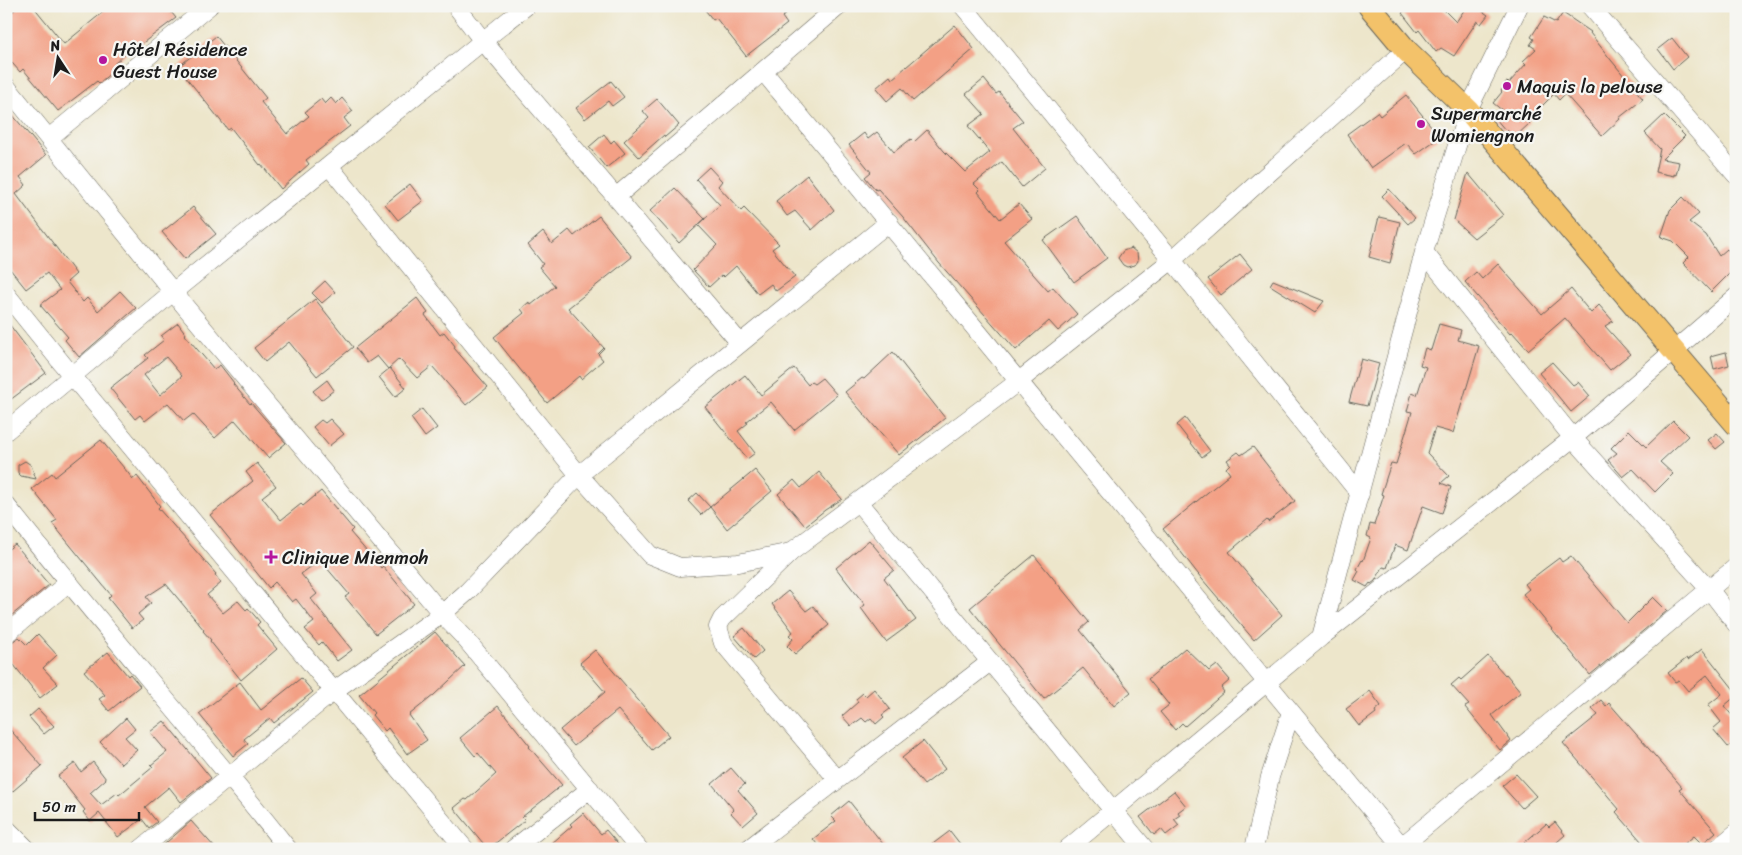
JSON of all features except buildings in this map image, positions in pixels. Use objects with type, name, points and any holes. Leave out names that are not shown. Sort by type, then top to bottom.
[{"type":"main road","points":[[1369,6],[1406,50],[1468,110],[1736,424]]},
{"type":"street","points":[[48,138],[209,6]]},
{"type":"street","points":[[456,6],[483,41],[740,343]]},
{"type":"street","points":[[6,431],[173,292],[526,6]]},
{"type":"street","points":[[616,196],[839,6]]},
{"type":"street","points":[[963,6],[1172,260],[1360,494]]},
{"type":"street","points":[[1321,637],[1424,252],[1468,110],[1519,6]]},
{"type":"street","points":[[1590,6],[1736,175]]},
{"type":"street","points":[[837,779],[723,643],[718,627],[722,619],[791,552],[1019,381],[1172,260],[1406,50]]},
{"type":"street","points":[[763,71],[1403,847],[1736,567]]},
{"type":"street","points":[[6,86],[173,292],[442,614],[463,636],[639,849]]},
{"type":"street","points":[[329,166],[579,475],[650,555],[680,567],[738,563],[791,552]]},
{"type":"street","points":[[141,849],[334,690],[442,614],[467,592],[579,475],[888,222]]},
{"type":"street","points":[[1424,252],[1573,438],[1709,589],[1736,624]]},
{"type":"street","points":[[6,294],[465,849]]},
{"type":"street","points":[[1067,849],[1321,637],[1573,438],[1736,297]]},
{"type":"street","points":[[858,502],[1145,849]]},
{"type":"street","points":[[6,505],[68,583],[230,775],[288,849]]},
{"type":"street","points":[[6,634],[68,583]]},
{"type":"street","points":[[748,849],[990,662]]},
{"type":"street","points":[[1254,849],[1270,777],[1291,712]]},
{"type":"street","points":[[514,849],[590,788]]},
{"type":"street","points":[[6,828],[27,849]]},
{"type":"street","points":[[1717,849],[1736,833]]},
{"type":"place","name":"Hôtel Résidence Guest House","points":[[103,60]]},
{"type":"place","name":"Maquis la pelouse","points":[[1507,86]]},
{"type":"place","name":"Supermarché Womiengnon","points":[[1421,124]]},
{"type":"place","name":"Clinique Mienmoh","points":[[271,557]]}]
